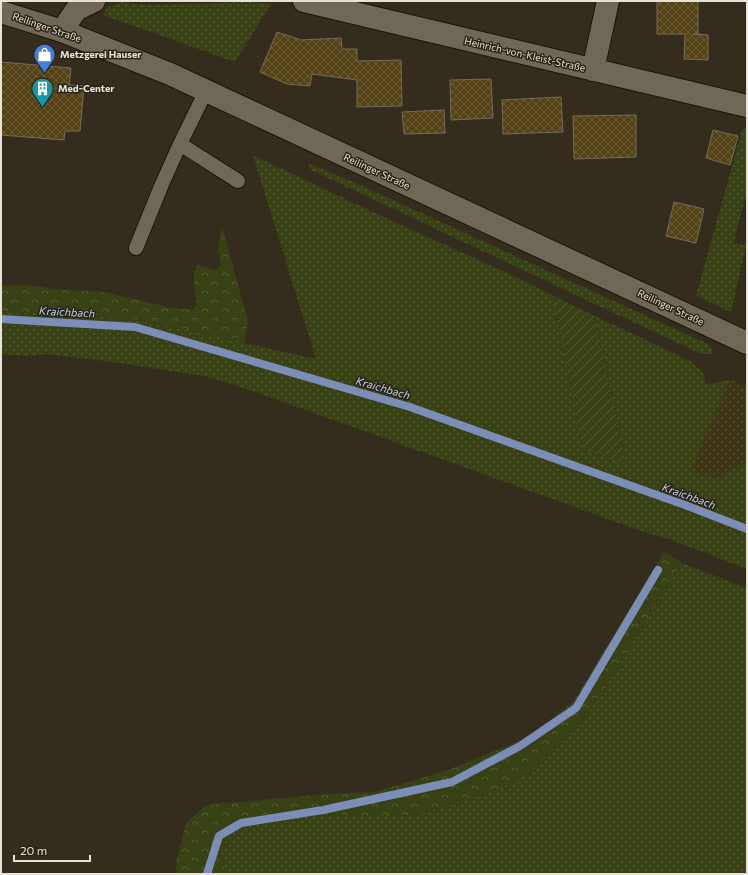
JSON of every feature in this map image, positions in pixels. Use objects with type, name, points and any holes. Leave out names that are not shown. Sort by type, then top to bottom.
[{"type":"main road","points":[[62,31],[76,10],[94,1]]},
{"type":"main road","name":"Heinrich-von-Kleist-Straße","points":[[304,1],[747,106]]},
{"type":"main road","points":[[593,70],[608,1]]},
{"type":"main road","name":"Reilinger Straße","points":[[1,12],[62,31],[158,70],[747,343]]},
{"type":"lane","points":[[136,248],[162,184],[206,92]]},
{"type":"lane","points":[[180,144],[238,181]]},
{"type":"green space","points":[[123,2],[146,5],[249,2],[271,4],[235,62],[103,15],[108,7]]},
{"type":"green space","points":[[743,127],[747,128],[747,199],[745,198],[734,242],[746,246],[731,312],[696,296]]},
{"type":"green space","points":[[253,155],[377,214],[525,281],[552,295],[583,451],[626,462],[595,316],[690,361],[703,372],[706,384],[731,380],[708,429],[692,470],[717,479],[747,461],[747,569],[669,539],[641,531],[303,409],[204,376],[113,362],[46,354],[26,356],[1,354],[1,311],[137,319],[316,359]]},
{"type":"green space","points":[[308,163],[358,184],[710,345],[712,354],[701,354],[311,170]]},
{"type":"green space","points":[[222,227],[248,321],[244,343],[137,319],[1,311],[1,285],[37,286],[53,289],[104,292],[168,307],[192,310],[197,304],[194,285],[194,272],[198,265],[215,270],[221,265],[218,250]]},
{"type":"green space","points":[[552,295],[595,316],[626,463],[583,451]]},
{"type":"green space","points":[[664,552],[682,563],[606,687],[573,732],[521,780],[489,793],[417,815],[282,816],[237,828],[220,849],[224,868],[227,874],[177,874],[176,863],[186,823],[207,805],[329,794],[375,792],[451,769],[528,737],[573,702]]},
{"type":"green space","points":[[682,563],[747,588],[747,874],[227,874],[224,868],[220,849],[237,828],[282,816],[417,815],[452,804],[573,732],[606,687]]},
{"type":"sand","points":[[731,380],[747,388],[747,461],[717,479],[692,470],[708,429]]},
{"type":"building","points":[[657,1],[698,1],[698,34],[694,34],[708,35],[708,60],[684,59],[685,34],[657,34]]},
{"type":"building","points":[[277,32],[301,40],[341,38],[342,49],[357,49],[357,61],[401,60],[402,106],[357,107],[357,80],[312,74],[310,86],[287,84],[260,72]]},
{"type":"building","name":"Med-Center","points":[[1,62],[71,68],[69,85],[84,86],[80,131],[65,131],[64,140],[1,135]]},
{"type":"building","points":[[491,79],[493,118],[451,120],[450,80]]},
{"type":"building","points":[[561,97],[563,132],[503,134],[502,100]]},
{"type":"building","points":[[444,110],[445,133],[404,134],[402,112]]},
{"type":"building","points":[[636,115],[636,157],[574,159],[573,116]]},
{"type":"building","points":[[713,130],[738,136],[730,165],[706,158]]},
{"type":"building","points":[[674,202],[704,209],[696,243],[666,236]]},
{"type":"waterway","name":"Kraichbach","points":[[1,319],[135,327],[410,407],[685,505],[747,529]]},
{"type":"waterway","points":[[207,874],[219,836],[241,823],[323,810],[452,782],[520,746],[576,708],[658,570]]},
{"type":"place","name":"Metzgerei Hauser","points":[[44,74]]},
{"type":"place","name":"Med-Center","points":[[42,108]]}]
